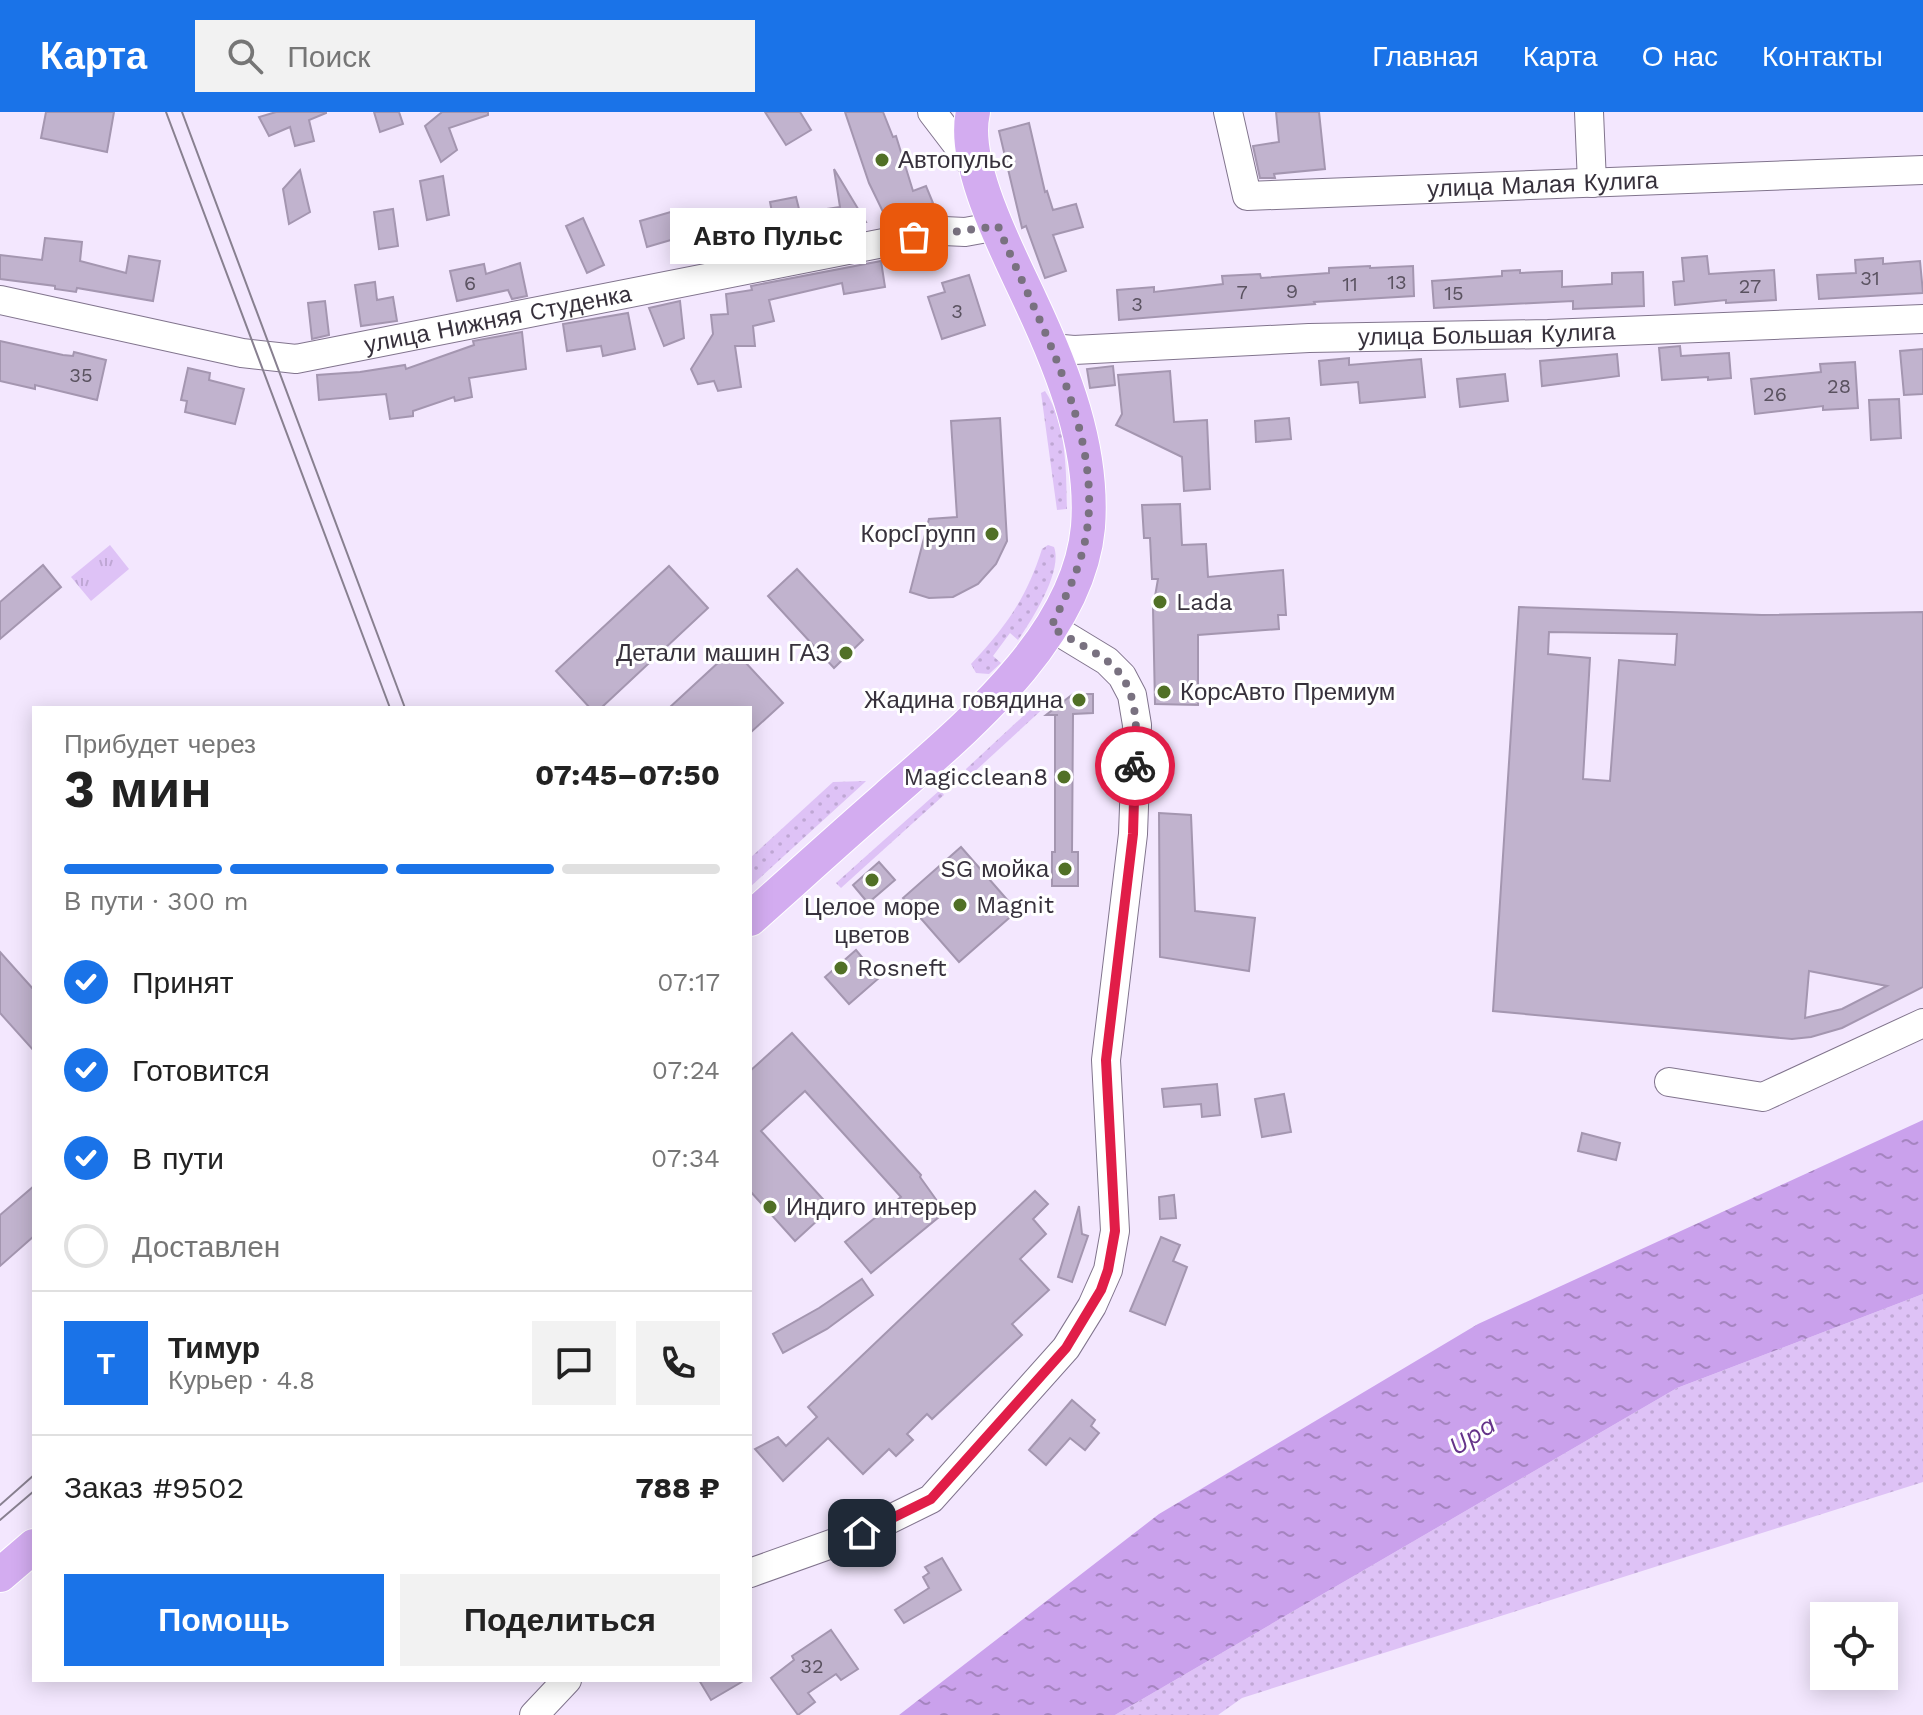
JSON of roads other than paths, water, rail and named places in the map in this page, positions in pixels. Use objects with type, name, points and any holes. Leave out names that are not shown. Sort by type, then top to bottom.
[{"type":"main road","points":[[752,917],[985,708],[1016,675],[1051,627],[1075,578],[1088,529],[1088,483],[1072,403],[974,167],[970,124],[973,112]]},
{"type":"main road","points":[[0,1575],[32,1548]]},
{"type":"street","points":[[932,112],[974,167]]},
{"type":"street","name":"улица Малая Кулига","points":[[1228,112],[1247,196],[1923,170]]},
{"type":"street","points":[[1589,112],[1592,183]]},
{"type":"street","name":"улица Нижняя Cтуденкa","points":[[0,300],[242,353],[296,359],[944,231],[965,232],[998,226]]},
{"type":"street","name":"улица Большая Кулига","points":[[1051,348],[1074,350],[1324,337],[1548,334],[1923,319]]},
{"type":"street","points":[[752,1572],[862,1533],[931,1499],[1066,1348],[1092,1306],[1108,1270],[1115,1231],[1106,1060],[1133,834],[1137,725],[1132,695],[1122,676],[1107,661],[1051,627]]},
{"type":"street","points":[[1669,1082],[1763,1097],[1923,1023]]},
{"type":"street","points":[[534,1715],[565,1682]]},
{"type":"water","name":"Upa","points":[[1923,1120],[1923,1294],[1677,1388],[1115,1715],[899,1715],[1159,1514],[1478,1324]]},
{"type":"tram line","points":[[166,112],[389,706]]},
{"type":"tram line","points":[[182,112],[404,706]]},
{"type":"tram line","points":[[0,1505],[32,1477]]},
{"type":"tram line","points":[[0,1520],[32,1493]]},
{"type":"place","name":"Автопульс","points":[[882,160]]},
{"type":"place","name":"Авто Пульс","points":[[914,237]]},
{"type":"place","name":"КорсГрупп","points":[[992,534]]},
{"type":"place","name":"Lada","points":[[1160,602]]},
{"type":"place","name":"Детали машин ГАЗ","points":[[846,653]]},
{"type":"place","name":"КорсАвто Премиум","points":[[1164,692]]},
{"type":"place","name":"Жадина говядина","points":[[1079,700]]},
{"type":"place","name":"Magicclean8","points":[[1064,777]]},
{"type":"place","name":"SG мойка","points":[[1065,869]]},
{"type":"place","name":"Целое море цветов","points":[[872,880]]},
{"type":"place","name":"Magnit","points":[[960,905]]},
{"type":"place","name":"Rosneft","points":[[841,968]]},
{"type":"place","name":"Индиго интерьер","points":[[770,1207]]}]
